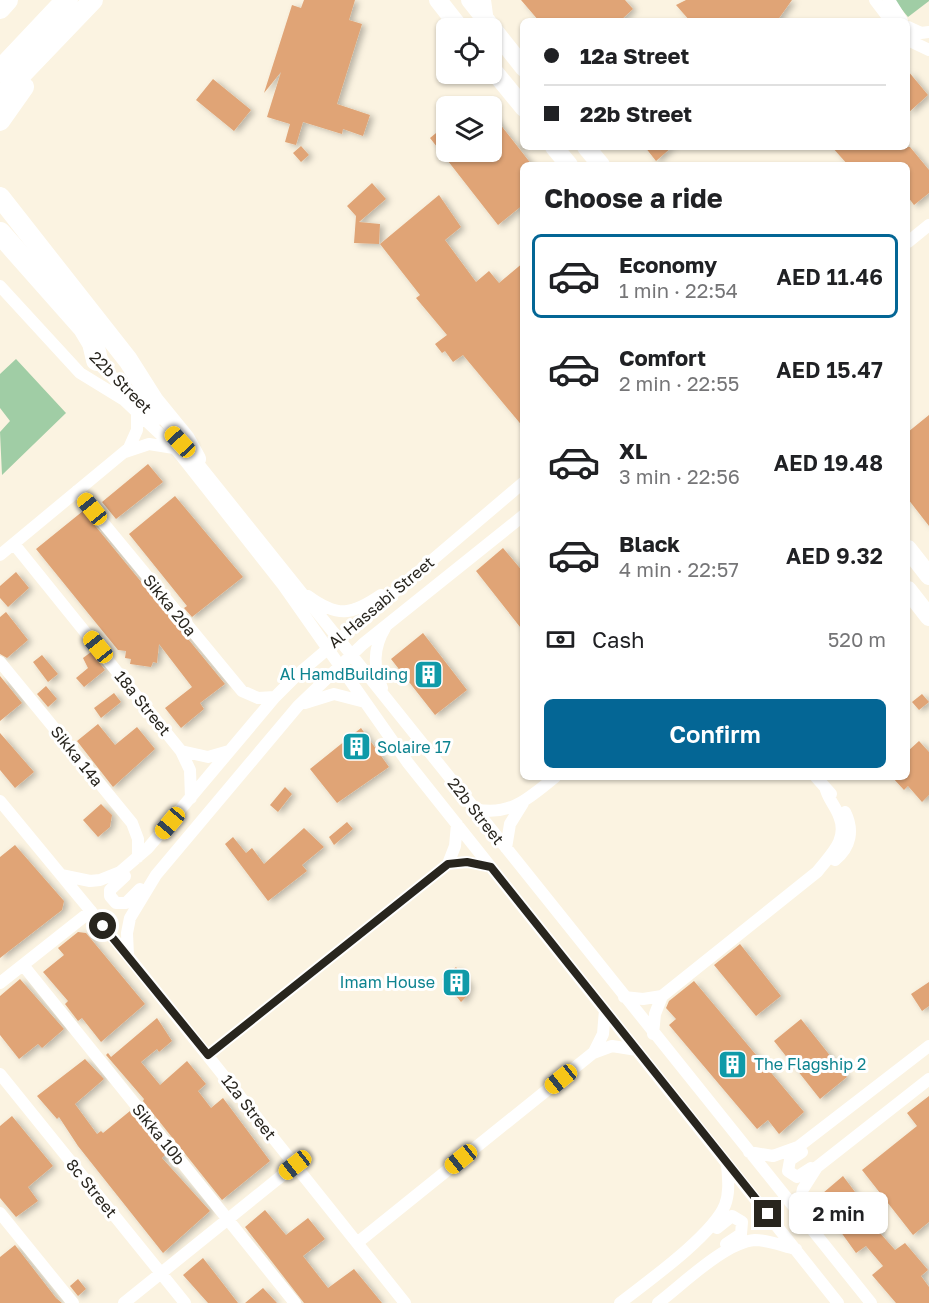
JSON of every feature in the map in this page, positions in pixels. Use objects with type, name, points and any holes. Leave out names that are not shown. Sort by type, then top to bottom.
[{"type":"highway","points":[[0,52],[49,0]]},
{"type":"highway","points":[[0,71],[67,0]]},
{"type":"highway","points":[[0,233],[84,328],[93,343],[97,360]]},
{"type":"main road","points":[[0,9],[8,0]]},
{"type":"main road","points":[[0,97],[93,0]]},
{"type":"main road","points":[[438,0],[452,18]]},
{"type":"main road","points":[[470,0],[484,18]]},
{"type":"main road","points":[[0,122],[43,63],[58,38]]},
{"type":"main road","points":[[502,40],[520,63]]},
{"type":"main road","points":[[502,81],[520,103]]},
{"type":"main road","points":[[556,150],[566,162]]},
{"type":"main road","points":[[588,150],[598,162]]},
{"type":"main road","points":[[0,197],[128,360],[154,401],[185,439],[196,459]]},
{"type":"main road","points":[[910,552],[929,576]]},
{"type":"main road","points":[[910,593],[929,617]]},
{"type":"street","points":[[485,0],[487,18]]},
{"type":"street","points":[[875,0],[889,18]]},
{"type":"street","points":[[889,0],[900,18]]},
{"type":"street","points":[[910,28],[921,33],[929,32]]},
{"type":"street","points":[[910,41],[929,50]]},
{"type":"street","points":[[910,240],[929,225]]},
{"type":"street","name":"22b Street","points":[[0,248],[118,384],[156,416],[196,459],[653,1034],[871,1303]]},
{"type":"street","name":"22b Street","points":[[0,286],[80,373],[111,391],[137,411],[175,448],[283,585],[408,763],[838,1303]]},
{"type":"street","points":[[0,555],[124,452],[132,442],[137,430],[137,411]]},
{"type":"street","points":[[124,452],[149,444],[175,448]]},
{"type":"street","name":"Al Hassabi Street","points":[[61,874],[79,879],[100,880],[120,872],[138,857],[275,697],[326,648],[388,599],[398,586],[520,485]]},
{"type":"street","name":"Sikka 20a","points":[[77,491],[242,692],[252,697],[275,697]]},
{"type":"street","name":"Al Hassabi Street","points":[[128,956],[127,933],[130,918],[156,875],[298,706],[339,665],[389,622],[520,518]]},
{"type":"street","name":"18a Street","points":[[14,544],[181,751],[190,770],[190,798]]},
{"type":"street","points":[[296,587],[321,605],[340,612],[362,608],[398,586]]},
{"type":"street","points":[[386,698],[375,662],[380,638],[389,622]]},
{"type":"street","name":"Sikka 14a","points":[[0,662],[132,824],[138,839],[138,857]]},
{"type":"street","points":[[298,706],[321,696],[334,694],[365,702]]},
{"type":"street","name":"18a Street","points":[[181,751],[208,757],[230,751]]},
{"type":"street","points":[[475,809],[500,812],[524,802],[551,780]]},
{"type":"street","points":[[624,997],[643,999],[662,996],[844,853],[851,835],[847,815],[818,780]]},
{"type":"street","name":"12a Street","points":[[0,801],[208,1055],[405,1303]]},
{"type":"street","points":[[506,848],[510,824],[524,802]]},
{"type":"street","points":[[208,1055],[448,864],[455,846],[457,824]]},
{"type":"street","points":[[148,848],[134,869],[112,886],[110,896],[116,903],[126,903],[156,875]]},
{"type":"street","points":[[448,864],[467,862],[491,867]]},
{"type":"street","points":[[0,983],[91,911]]},
{"type":"street","name":"Sikka 10b","points":[[23,965],[295,1303]]},
{"type":"street","points":[[653,1034],[655,1014],[662,996]]},
{"type":"street","points":[[593,1053],[603,1034],[605,1010]]},
{"type":"street","points":[[357,1243],[593,1053],[612,1046],[637,1050]]},
{"type":"street","points":[[749,1152],[773,1156],[786,1153],[820,1131],[929,1046]]},
{"type":"street","name":"8c Street","points":[[0,1074],[185,1303]]},
{"type":"street","points":[[798,1214],[803,1189],[811,1174],[929,1079]]},
{"type":"street","points":[[820,1131],[810,1145],[790,1160],[788,1167],[790,1174],[801,1177],[824,1162]]},
{"type":"street","points":[[620,1303],[695,1241],[719,1216],[726,1203],[729,1187],[726,1162]]},
{"type":"street","points":[[124,1303],[295,1165]]},
{"type":"street","points":[[0,1213],[73,1303]]},
{"type":"street","points":[[695,1241],[708,1236],[728,1217],[740,1218],[744,1226],[741,1234],[718,1249],[712,1260]]},
{"type":"street","points":[[658,1303],[712,1260],[736,1246],[754,1240],[796,1249]]},
{"type":"green space","points":[[894,0],[929,0],[929,1],[908,17]]},
{"type":"green space","points":[[16,359],[66,413],[2,475],[0,432],[10,421],[0,408],[0,374]]},
{"type":"building","points":[[304,0],[355,0],[349,20],[362,24],[337,104],[370,115],[363,136],[343,129],[342,134],[303,122],[296,145],[285,142],[290,124],[267,117],[281,72],[264,93],[292,5],[301,8]]},
{"type":"building","points":[[521,0],[625,0],[633,9],[623,18],[536,18]]},
{"type":"building","points":[[686,0],[792,0],[779,18],[687,18],[676,5]]},
{"type":"building","points":[[910,73],[928,95],[910,111]]},
{"type":"building","points":[[213,79],[251,110],[234,131],[196,100]]},
{"type":"building","points":[[502,127],[530,162],[520,162],[520,207],[498,225],[449,162],[502,162]]},
{"type":"building","points":[[436,133],[436,146],[430,138]]},
{"type":"building","points":[[301,146],[309,155],[301,162],[293,153]]},
{"type":"building","points":[[910,147],[929,170],[929,193],[914,205],[910,200],[910,162],[845,162],[835,150],[910,150]]},
{"type":"building","points":[[647,150],[669,150],[656,161]]},
{"type":"building","points":[[372,183],[386,199],[359,222],[380,224],[379,244],[354,243],[356,216],[347,206]]},
{"type":"building","points":[[439,195],[461,227],[445,240],[476,282],[489,271],[499,283],[520,265],[520,423],[463,355],[453,362],[445,351],[442,353],[435,344],[447,335],[416,298],[420,295],[380,244]]},
{"type":"building","points":[[929,415],[929,526],[910,502],[910,430]]},
{"type":"building","points":[[148,464],[163,482],[116,519],[102,502]]},
{"type":"building","points":[[175,496],[243,577],[192,617],[184,608],[187,606],[129,534]]},
{"type":"building","points":[[83,511],[225,684],[200,703],[204,709],[181,728],[165,708],[192,687],[159,644],[157,663],[153,662],[151,667],[130,664],[131,659],[125,658],[126,651],[118,650],[36,549]]},
{"type":"building","points":[[503,548],[520,568],[520,627],[476,571]]},
{"type":"building","points":[[16,572],[29,588],[8,607],[0,598],[0,586]]},
{"type":"building","points":[[6,612],[28,640],[7,658],[0,654],[0,617]]},
{"type":"building","name":"Al HamdBuilding","points":[[423,633],[467,690],[435,715],[391,659]]},
{"type":"building","points":[[91,652],[105,670],[84,687],[76,678],[88,668],[83,658]]},
{"type":"building","points":[[42,655],[58,674],[48,682],[33,662]]},
{"type":"building","points":[[0,676],[22,703],[0,721]]},
{"type":"building","points":[[46,686],[57,699],[48,707],[37,694]]},
{"type":"building","points":[[114,693],[121,702],[101,718],[94,708]]},
{"type":"building","points":[[922,694],[929,702],[919,710],[912,702]]},
{"type":"building","points":[[98,724],[115,745],[137,727],[155,749],[113,787],[77,741]]},
{"type":"building","name":"Solaire 17","points":[[361,728],[389,767],[337,803],[310,769]]},
{"type":"building","points":[[0,733],[34,772],[15,788],[0,770]]},
{"type":"building","points":[[919,741],[929,752],[929,795],[922,802],[908,786],[904,790],[895,780],[910,780],[910,749]]},
{"type":"building","points":[[285,787],[292,794],[278,812],[270,805]]},
{"type":"building","points":[[101,804],[112,815],[110,827],[98,837],[83,820]]},
{"type":"building","points":[[347,822],[353,829],[334,845],[329,837]]},
{"type":"building","points":[[304,828],[324,847],[302,865],[307,871],[268,901],[225,844],[233,837],[246,853],[252,848],[264,864]]},
{"type":"building","points":[[15,845],[64,901],[62,910],[0,958],[0,857]]},
{"type":"building","points":[[78,932],[86,933],[145,1004],[101,1042],[82,1018],[78,1021],[65,1004],[68,1001],[43,972],[64,955],[58,948]]},
{"type":"building","points":[[740,944],[781,996],[756,1016],[714,965]]},
{"type":"building","name":"Imam House","points":[[456,967],[470,985],[466,997],[461,1002],[442,979]]},
{"type":"building","points":[[20,979],[64,1029],[42,1048],[38,1044],[19,1059],[0,1035],[0,996]]},
{"type":"building","name":"The Flagship 2","points":[[694,981],[804,1112],[779,1134],[768,1120],[757,1129],[669,1025],[676,1019],[666,1008],[669,1001]]},
{"type":"building","points":[[929,982],[929,1006],[922,1011],[911,994]]},
{"type":"building","points":[[157,1018],[172,1041],[159,1052],[157,1049],[141,1062],[160,1085],[187,1061],[206,1084],[198,1091],[211,1108],[223,1098],[270,1161],[222,1200],[143,1101],[144,1099],[106,1055],[108,1053],[111,1057]]},
{"type":"building","points":[[801,1019],[847,1077],[820,1099],[774,1041]]},
{"type":"building","points":[[85,1059],[104,1079],[75,1104],[97,1134],[101,1131],[103,1133],[130,1111],[165,1155],[162,1158],[210,1211],[163,1253],[78,1146],[59,1117],[57,1119],[37,1096]]},
{"type":"building","points":[[929,1096],[929,1222],[913,1235],[862,1170],[917,1126],[907,1113]]},
{"type":"building","points":[[12,1116],[53,1166],[28,1187],[38,1201],[16,1217],[0,1198],[0,1126]]},
{"type":"building","points":[[843,1176],[855,1192],[849,1198],[895,1250],[905,1243],[928,1270],[921,1276],[929,1287],[929,1303],[896,1303],[872,1275],[883,1266],[866,1246],[856,1253],[825,1210],[831,1202],[823,1193]]},
{"type":"building","points":[[265,1210],[286,1235],[308,1218],[325,1239],[303,1256],[328,1288],[354,1269],[382,1303],[304,1303],[245,1227]]},
{"type":"building","points":[[15,1245],[62,1303],[0,1303],[0,1257]]},
{"type":"building","points":[[203,1258],[238,1303],[208,1303],[183,1275]]},
{"type":"building","points":[[78,1279],[86,1289],[78,1296],[70,1286]]},
{"type":"building","points":[[263,1288],[277,1303],[245,1303]]},
{"type":"place","name":"Al HamdBuilding","points":[[429,674]]},
{"type":"place","name":"Solaire 17","points":[[356,747]]},
{"type":"place","name":"Imam House","points":[[456,982]]},
{"type":"place","name":"The Flagship 2","points":[[733,1064]]},
{"type":"route","points":[[103,926],[208,1055],[448,864],[467,862],[491,867],[768,1214]]}]
